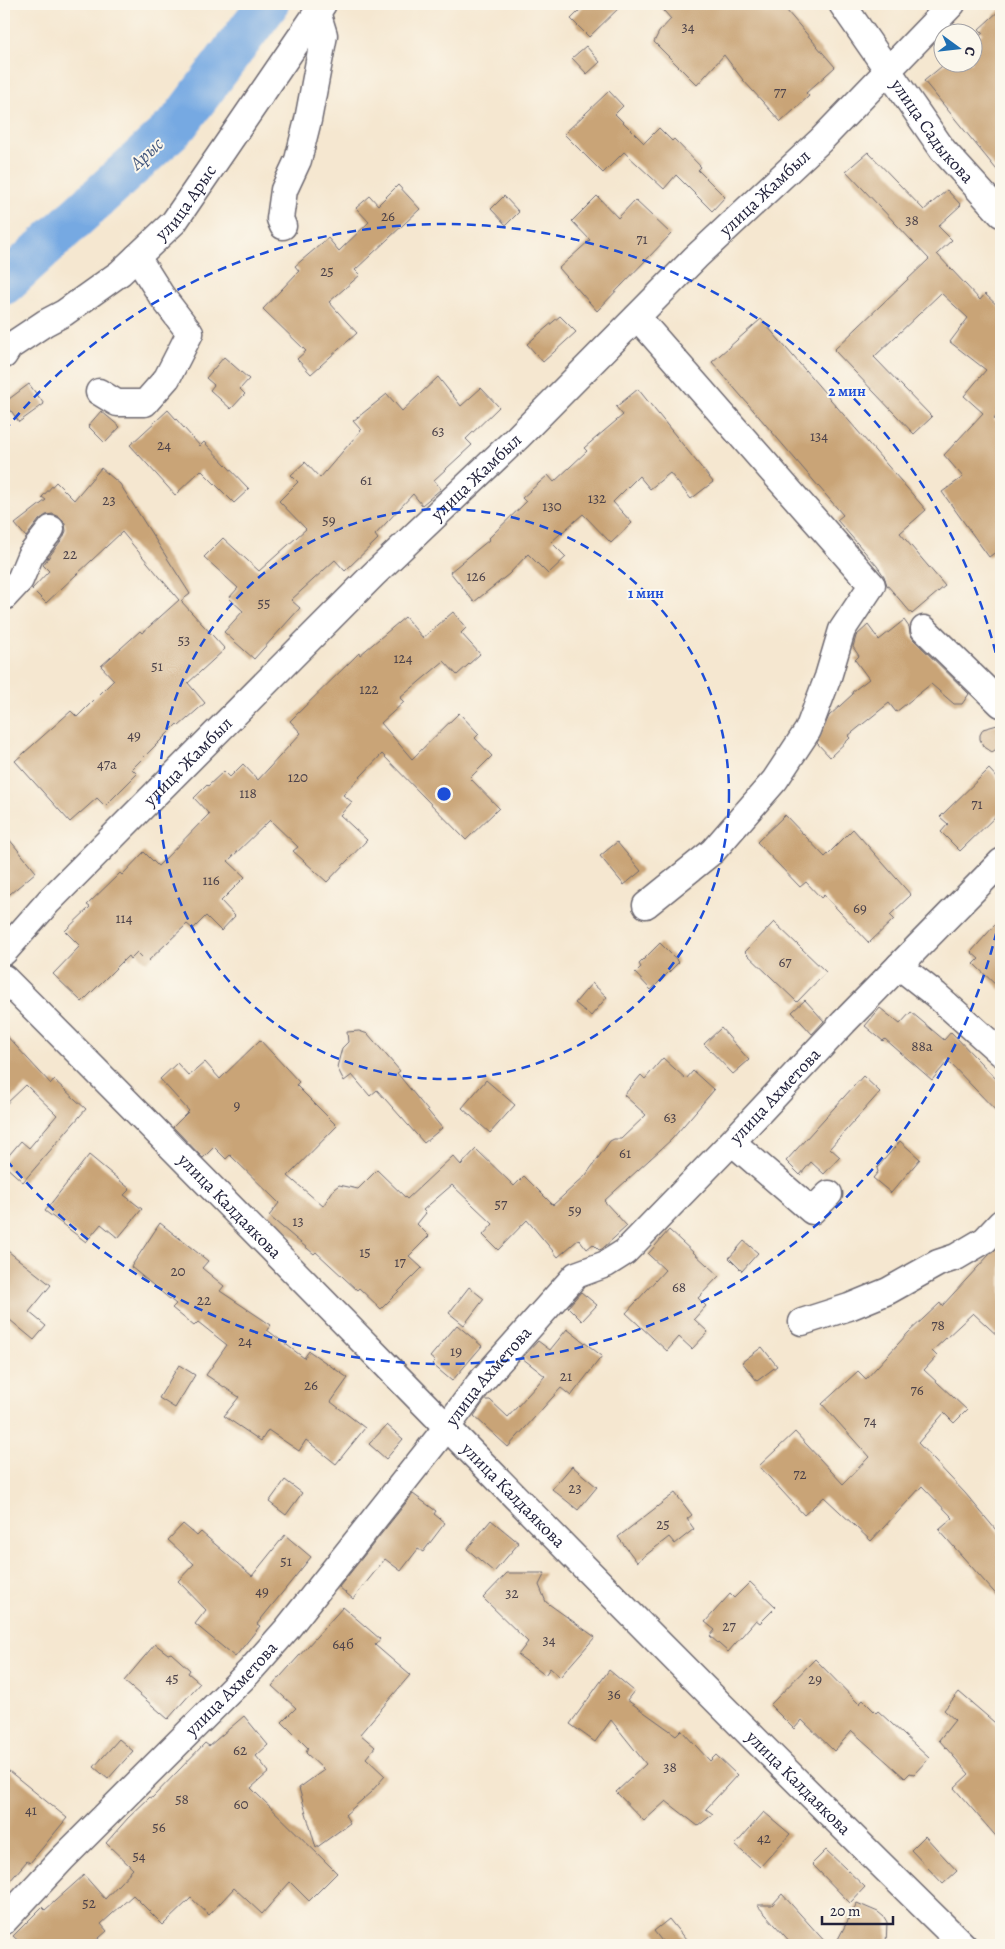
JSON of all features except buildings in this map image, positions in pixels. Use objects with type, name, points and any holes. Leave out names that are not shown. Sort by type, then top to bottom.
[{"type":"street","points":[[842,4],[887,70]]},
{"type":"street","name":"улица Жамбыл","points":[[4,950],[49,901],[373,575],[518,437],[703,251],[821,140],[952,4]]},
{"type":"street","points":[[283,226],[280,219],[284,190],[298,160],[308,120],[324,35],[320,8]]},
{"type":"street","name":"улица Арыс","points":[[4,355],[10,348],[45,322],[64,314],[120,273],[174,222],[320,8]]},
{"type":"street","name":"улица Садыкова","points":[[887,70],[943,150],[1001,214]]},
{"type":"street","points":[[99,392],[117,403],[145,403],[167,378],[190,333],[161,295],[137,257]]},
{"type":"street","points":[[637,317],[872,585],[842,630],[828,677],[808,730],[776,780],[712,851],[646,905]]},
{"type":"street","points":[[4,597],[20,580],[30,556],[51,529]]},
{"type":"street","points":[[924,629],[1001,704]]},
{"type":"street","name":"улица Ахметова","points":[[4,1921],[62,1859],[249,1672],[287,1629],[478,1385],[576,1275],[606,1264],[625,1252],[1001,862]]},
{"type":"street","points":[[899,966],[936,995],[1001,1053]]},
{"type":"street","name":"улица Калдаякова","points":[[4,978],[175,1149],[720,1705],[963,1945]]},
{"type":"street","points":[[732,1142],[812,1211],[828,1194]]},
{"type":"street","points":[[802,1322],[888,1291],[938,1263],[956,1257],[985,1240],[1001,1223]]},
{"type":"waterway","name":"Арыс","points":[[4,284],[178,124],[268,4]]}]
